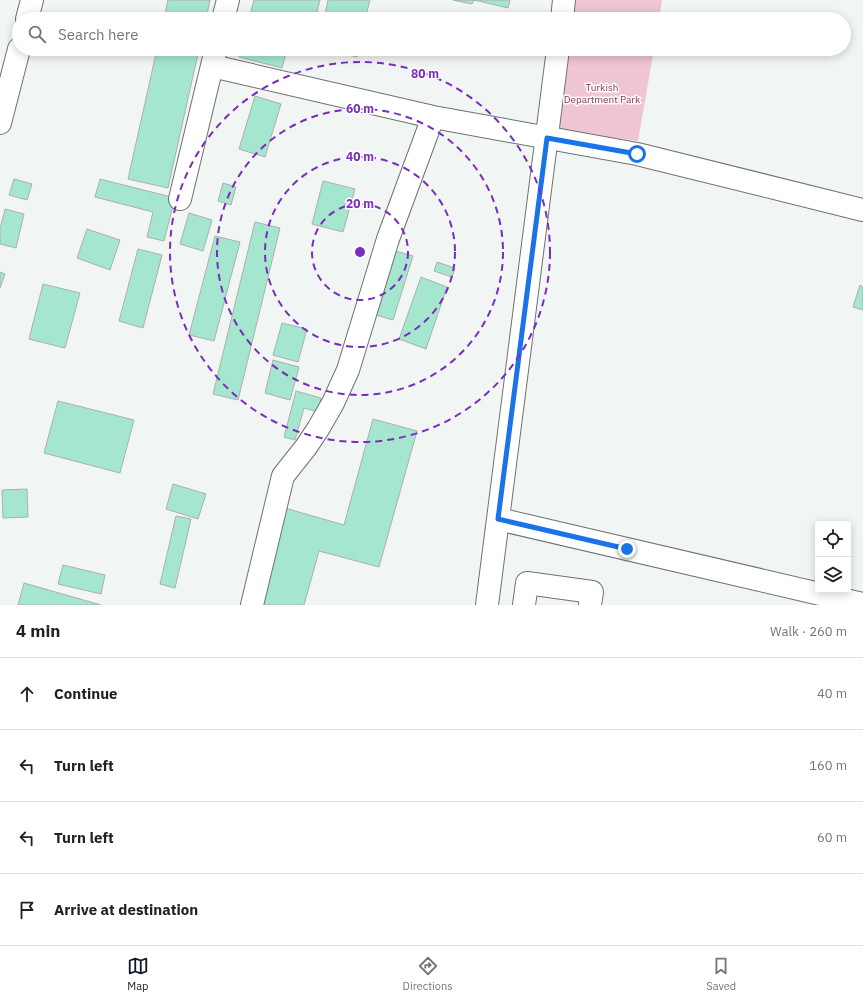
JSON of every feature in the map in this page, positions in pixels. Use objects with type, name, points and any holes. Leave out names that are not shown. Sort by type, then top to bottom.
[{"type":"street","points":[[29,12],[32,0]]},
{"type":"street","points":[[225,12],[228,0]]},
{"type":"street","points":[[563,12],[564,0]]},
{"type":"street","points":[[0,123],[17,56]]},
{"type":"street","points":[[487,605],[557,56]]},
{"type":"street","points":[[180,199],[214,57],[433,117],[637,154],[863,210]]},
{"type":"street","points":[[252,605],[283,476],[318,429],[333,403],[348,370],[388,239],[433,117]]},
{"type":"street","points":[[498,519],[863,604]]},
{"type":"street","points":[[524,605],[527,583],[592,592],[590,605]]},
{"type":"green space","points":[[569,0],[662,0],[660,12],[568,12]]},
{"type":"green space","name":"Turkish Department Park","points":[[563,56],[653,56],[638,141],[555,131]]},
{"type":"building","points":[[168,0],[210,0],[207,12],[165,12]]},
{"type":"building","points":[[254,0],[320,0],[317,12],[251,12]]},
{"type":"building","points":[[328,0],[370,0],[367,12],[325,12]]},
{"type":"building","points":[[453,0],[474,0],[472,4]]},
{"type":"building","points":[[474,0],[510,0],[508,8]]},
{"type":"building","points":[[155,56],[197,56],[168,188],[128,179]]},
{"type":"building","points":[[239,56],[285,56],[282,68]]},
{"type":"building","points":[[255,96],[281,104],[265,157],[239,149]]},
{"type":"building","points":[[14,179],[32,184],[27,200],[9,195]]},
{"type":"building","points":[[100,179],[175,198],[164,241],[147,237],[153,212],[95,197]]},
{"type":"building","points":[[323,181],[355,189],[343,232],[312,224]]},
{"type":"building","points":[[223,183],[236,187],[231,205],[218,201]]},
{"type":"building","points":[[5,209],[24,214],[16,248],[0,244],[0,229]]},
{"type":"building","points":[[189,213],[212,220],[203,251],[180,244]]},
{"type":"building","points":[[255,222],[280,228],[238,400],[213,394]]},
{"type":"building","points":[[87,229],[120,240],[110,270],[77,258]]},
{"type":"building","points":[[215,236],[240,242],[214,341],[189,335]]},
{"type":"building","points":[[138,249],[162,255],[143,328],[119,321]]},
{"type":"building","points":[[392,250],[413,256],[393,320],[372,314]]},
{"type":"building","points":[[437,262],[455,268],[452,277],[434,271]]},
{"type":"building","points":[[0,272],[5,274],[0,288]]},
{"type":"building","points":[[421,277],[447,287],[426,349],[399,339]]},
{"type":"building","points":[[43,284],[80,293],[65,348],[29,339]]},
{"type":"building","points":[[860,285],[863,287],[863,310],[853,307]]},
{"type":"building","points":[[282,323],[307,329],[298,362],[273,355]]},
{"type":"building","points":[[273,360],[299,367],[290,400],[265,393]]},
{"type":"building","points":[[296,391],[321,398],[318,412],[304,408],[295,440],[284,437]]},
{"type":"building","points":[[58,401],[134,420],[120,473],[44,453]]},
{"type":"building","points":[[373,419],[417,431],[379,567],[319,551],[304,605],[258,605],[285,508],[344,525]]},
{"type":"building","points":[[173,484],[206,494],[198,519],[166,509]]},
{"type":"building","points":[[27,489],[28,517],[3,518],[2,490]]},
{"type":"building","points":[[176,516],[191,519],[175,588],[160,584]]},
{"type":"building","points":[[63,565],[105,575],[101,594],[58,584]]},
{"type":"building","points":[[24,583],[101,605],[18,605]]},
{"type":"route","points":[[627,549],[498,519],[547,138],[637,154]]}]
